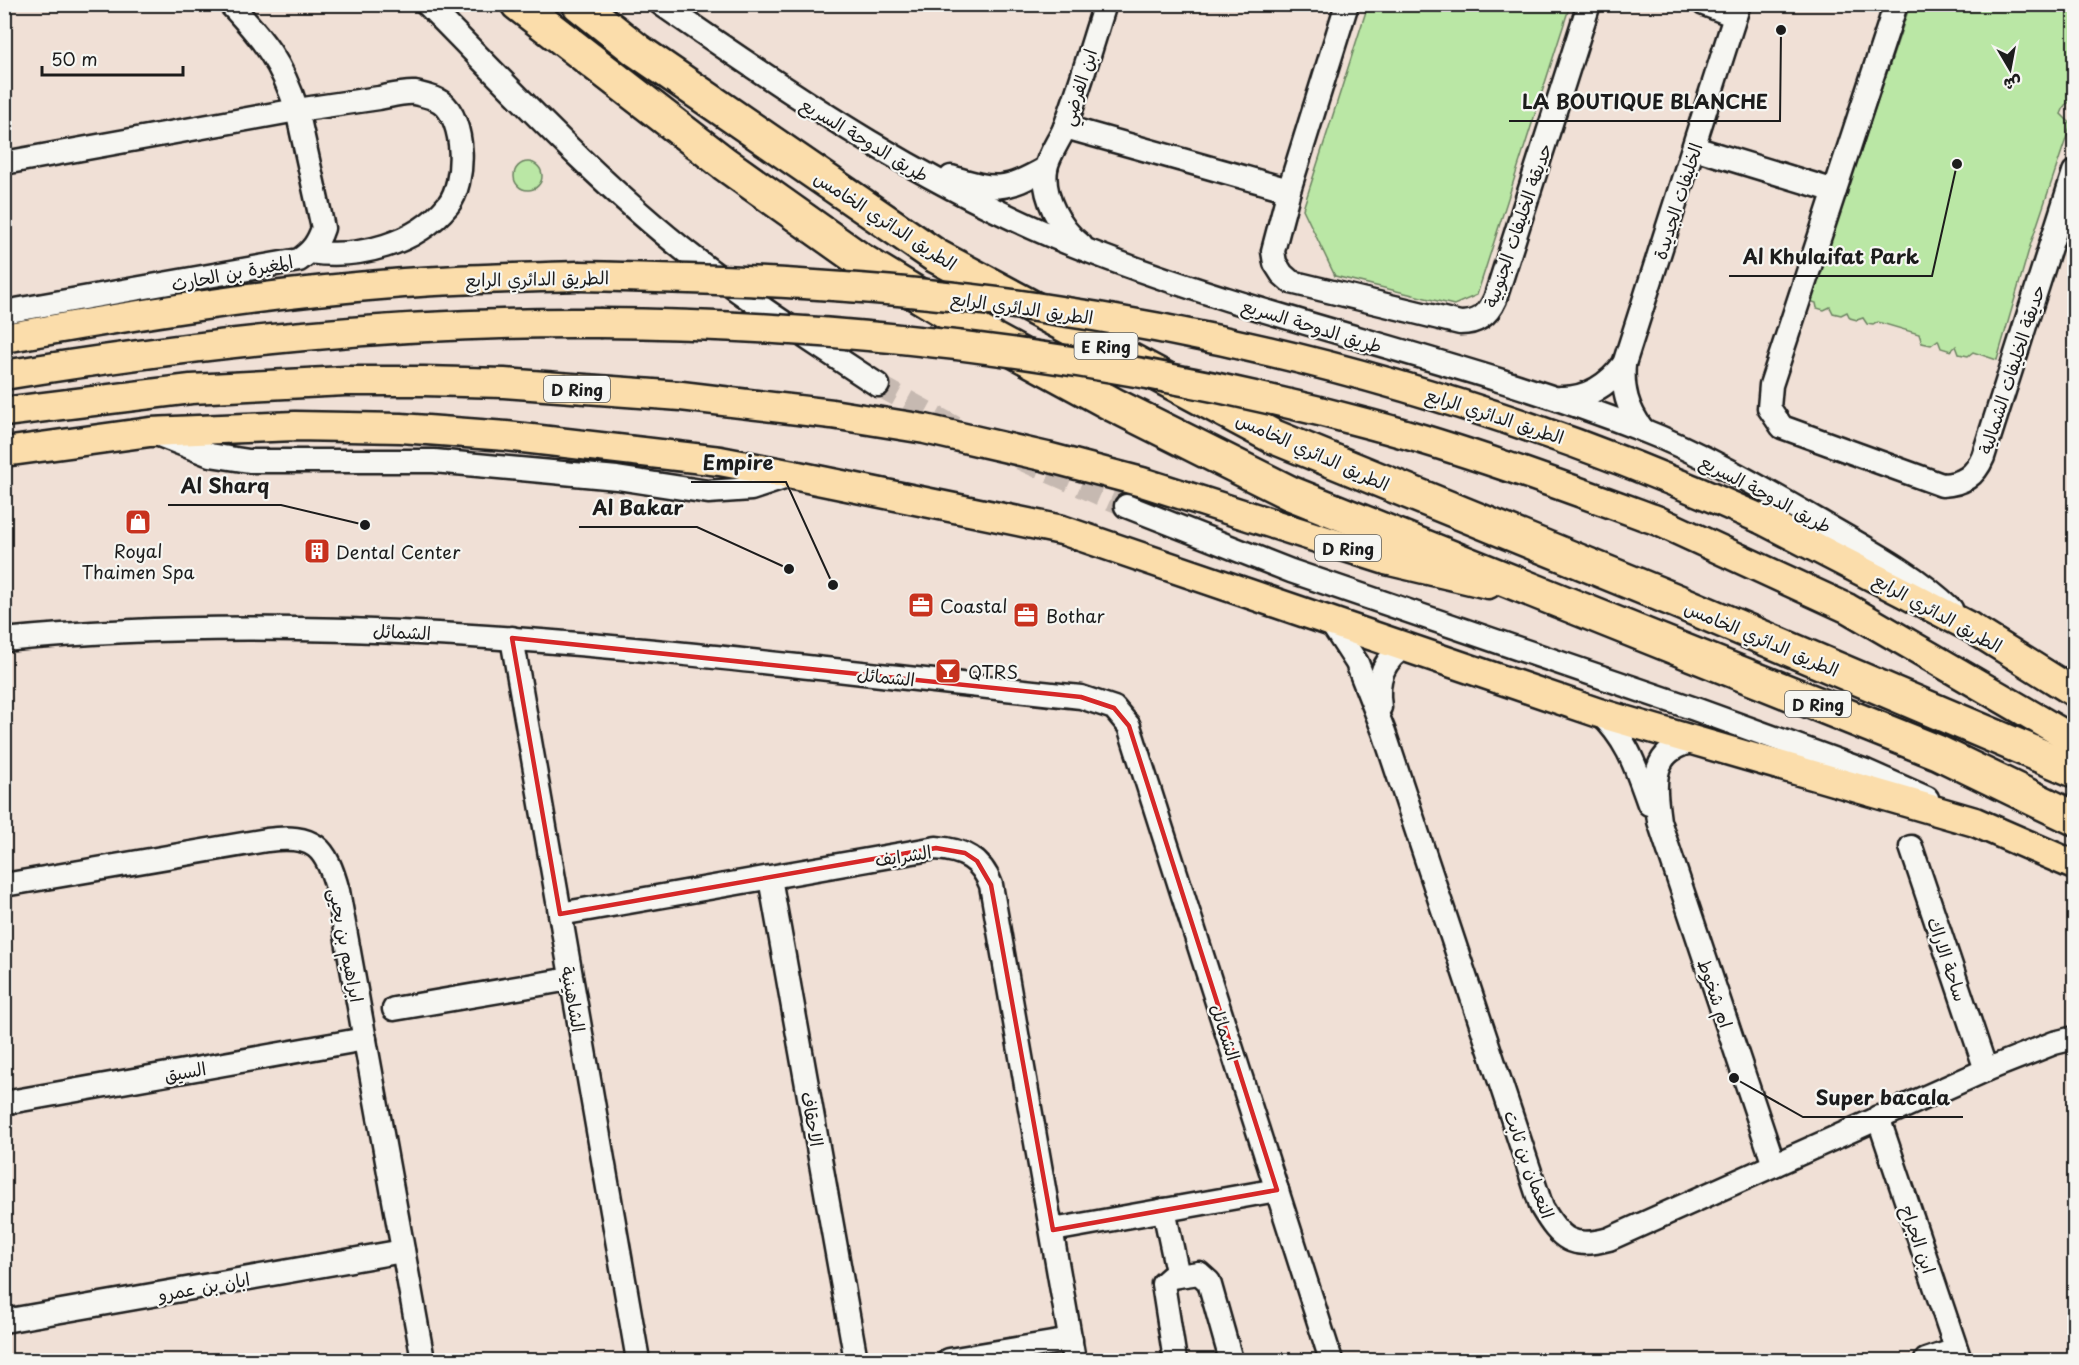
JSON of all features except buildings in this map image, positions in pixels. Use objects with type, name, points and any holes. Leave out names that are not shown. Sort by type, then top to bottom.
[{"type":"highway","name":"E Ring","points":[[518,4],[734,171],[859,259],[983,334],[1114,405],[1290,493],[1557,601]]},
{"type":"highway","name":"الطريق الدائري الخامس","points":[[579,4],[638,51],[936,256],[1272,436],[1679,603],[2074,770]]},
{"type":"highway","name":"D Ring","points":[[1557,601],[1937,752],[2074,818]]},
{"type":"main road","name":"الطريق الدائري الرابع","points":[[4,338],[150,312],[307,292],[404,283],[578,276],[784,283],[909,292],[1035,307],[1236,344],[1337,368],[1444,398],[1577,442],[1670,478],[1761,519],[1970,627],[2074,692]]},
{"type":"main road","points":[[4,375],[137,354],[346,332],[514,322],[714,324],[822,330],[933,341],[1085,364],[1216,389],[1373,425],[1528,474],[1656,520],[1847,608],[2074,740]]},
{"type":"main road","name":"D Ring","points":[[4,412],[191,389],[333,381],[424,381],[504,383],[681,396],[832,414],[925,429],[1047,457],[1142,482],[1386,560],[1557,601]]},
{"type":"main road","points":[[4,452],[150,432],[327,426],[454,431],[720,461],[793,475],[1062,530],[1599,713],[1975,822],[2074,866]]},
{"type":"street","name":"المغيرة بن الحارث","points":[[4,312],[285,263],[299,260],[310,252],[321,235],[322,214],[297,110],[278,62],[230,4]]},
{"type":"street","points":[[427,4],[550,127],[694,258],[878,386]]},
{"type":"street","name":"طريق الدوحة السريع","points":[[661,4],[807,105],[900,162],[969,198],[1089,252],[1287,318],[1553,398],[1643,430],[1794,506],[1908,573],[1970,627]]},
{"type":"street","name":"ابن الفرضي","points":[[1046,168],[1065,127],[1105,4]]},
{"type":"street","name":"حديقة الخليفات الجنوبية","points":[[1347,4],[1289,190],[1273,251],[1275,263],[1291,282],[1460,323],[1478,320],[1486,315],[1495,299],[1589,4]]},
{"type":"street","points":[[1704,4],[1737,10]]},
{"type":"street","name":"حديقة الخليفات الشمالية","points":[[1896,4],[1771,385],[1769,408],[1774,418],[1793,431],[1929,482],[1942,485],[1956,484],[1968,479],[1978,469],[1983,457],[2074,172]]},
{"type":"street","name":"الخليفات الجديدة","points":[[1553,398],[1581,396],[1594,391],[1611,379],[1624,363],[1737,10]]},
{"type":"street","points":[[4,163],[297,110],[412,93],[441,102],[452,114],[461,155],[457,186],[450,203],[419,231],[375,249],[331,254],[310,252]]},
{"type":"street","points":[[1065,127],[1289,190]]},
{"type":"street","points":[[1694,148],[1834,191]]},
{"type":"street","points":[[900,162],[978,186],[1003,188],[1017,184],[1046,168],[1046,184],[1056,215],[1076,242],[1089,252]]},
{"type":"street","name":"الخليفات الجديدة","points":[[1624,363],[1626,399],[1634,418],[1643,430]]},
{"type":"street","points":[[1126,506],[1291,571],[1866,771],[1920,794],[1975,822]]},
{"type":"street","name":"النعمان بن ثابت","points":[[1331,623],[1357,663],[1384,732],[1542,1208],[1553,1227],[1571,1240],[1586,1245],[1609,1239],[1986,1070],[2054,1043],[2074,1038]]},
{"type":"street","name":"الشمائل","points":[[4,639],[137,630],[278,627],[403,630],[512,638],[1081,697],[1114,708],[1129,726],[1331,1360]]},
{"type":"street","name":"الشاهينية","points":[[512,638],[638,1360]]},
{"type":"street","name":"النعمان بن ثابت","points":[[1384,732],[1378,695],[1380,676],[1388,661],[1407,646]]},
{"type":"street","name":"ام شخوط","points":[[1599,713],[1622,737],[1631,752],[1649,805],[1659,821]]},
{"type":"street","name":"ام شخوط","points":[[1696,741],[1668,752],[1657,769],[1654,789],[1659,821],[1774,1165]]},
{"type":"street","name":"ابراهيم بن يحيى","points":[[4,885],[267,840],[302,838],[317,848],[331,866],[423,1360]]},
{"type":"street","name":"ساحة الاراك","points":[[1911,847],[1986,1070]]},
{"type":"street","name":"الشرايف","points":[[560,914],[936,848],[965,853],[977,861],[986,872],[991,885],[1073,1350],[949,1360]]},
{"type":"street","name":"الاحقاف","points":[[770,878],[856,1360]]},
{"type":"street","points":[[394,1009],[570,979]]},
{"type":"street","name":"السيق","points":[[4,1103],[365,1039]]},
{"type":"street","name":"ابن الجراح","points":[[1878,1118],[1958,1355]]},
{"type":"street","points":[[1053,1230],[1277,1190]]},
{"type":"street","points":[[1164,1210],[1178,1276]]},
{"type":"street","name":"ابان بن عمرو","points":[[4,1321],[403,1251]]},
{"type":"street","points":[[1175,1360],[1163,1287],[1168,1278],[1199,1273],[1207,1279],[1231,1360]]},
{"type":"street","points":[[1926,1360],[1958,1355]]},
{"type":"highlighted area","points":[[512,638],[1081,697],[1114,708],[1129,726],[1277,1190],[1053,1230],[991,885],[977,861],[965,853],[936,848],[560,914]]},
{"type":"green space","points":[[1368,5],[1570,5],[1477,295],[1454,305],[1335,276],[1303,209]]},
{"type":"green space","points":[[1910,5],[2074,5],[2074,99],[2065,105],[2061,114],[2071,124],[2030,246],[1997,360],[1973,352],[1968,356],[1959,354],[1956,346],[1951,351],[1941,348],[1938,340],[1931,345],[1922,343],[1919,334],[1878,322],[1873,325],[1867,324],[1863,318],[1857,320],[1850,318],[1847,312],[1841,315],[1833,313],[1830,307],[1824,310],[1817,308],[1816,303],[1810,301]]},
{"type":"green space","points":[[528,162],[538,166],[542,176],[538,186],[528,190],[518,186],[514,176],[518,166]]},
{"type":"tunnel","points":[[878,385],[964,432]]},
{"type":"tunnel","points":[[1020,459],[1126,506]]},
{"type":"place","name":"LA BOUTIQUE BLANCHE","points":[[1781,30]]},
{"type":"place","name":"Al Khulaifat Park","points":[[1957,164]]},
{"type":"place","name":"Royal Thaimen Spa","points":[[138,522]]},
{"type":"place","name":"Al Sharq","points":[[365,525]]},
{"type":"place","name":"Dental Center","points":[[317,551]]},
{"type":"place","name":"Al Bakar","points":[[789,569]]},
{"type":"place","name":"Empire","points":[[833,585]]},
{"type":"place","name":"Coastal","points":[[921,605]]},
{"type":"place","name":"Bothar","points":[[1026,615]]},
{"type":"place","name":"QTRS","points":[[948,671]]},
{"type":"place","name":"Super bacala","points":[[1734,1078]]}]
